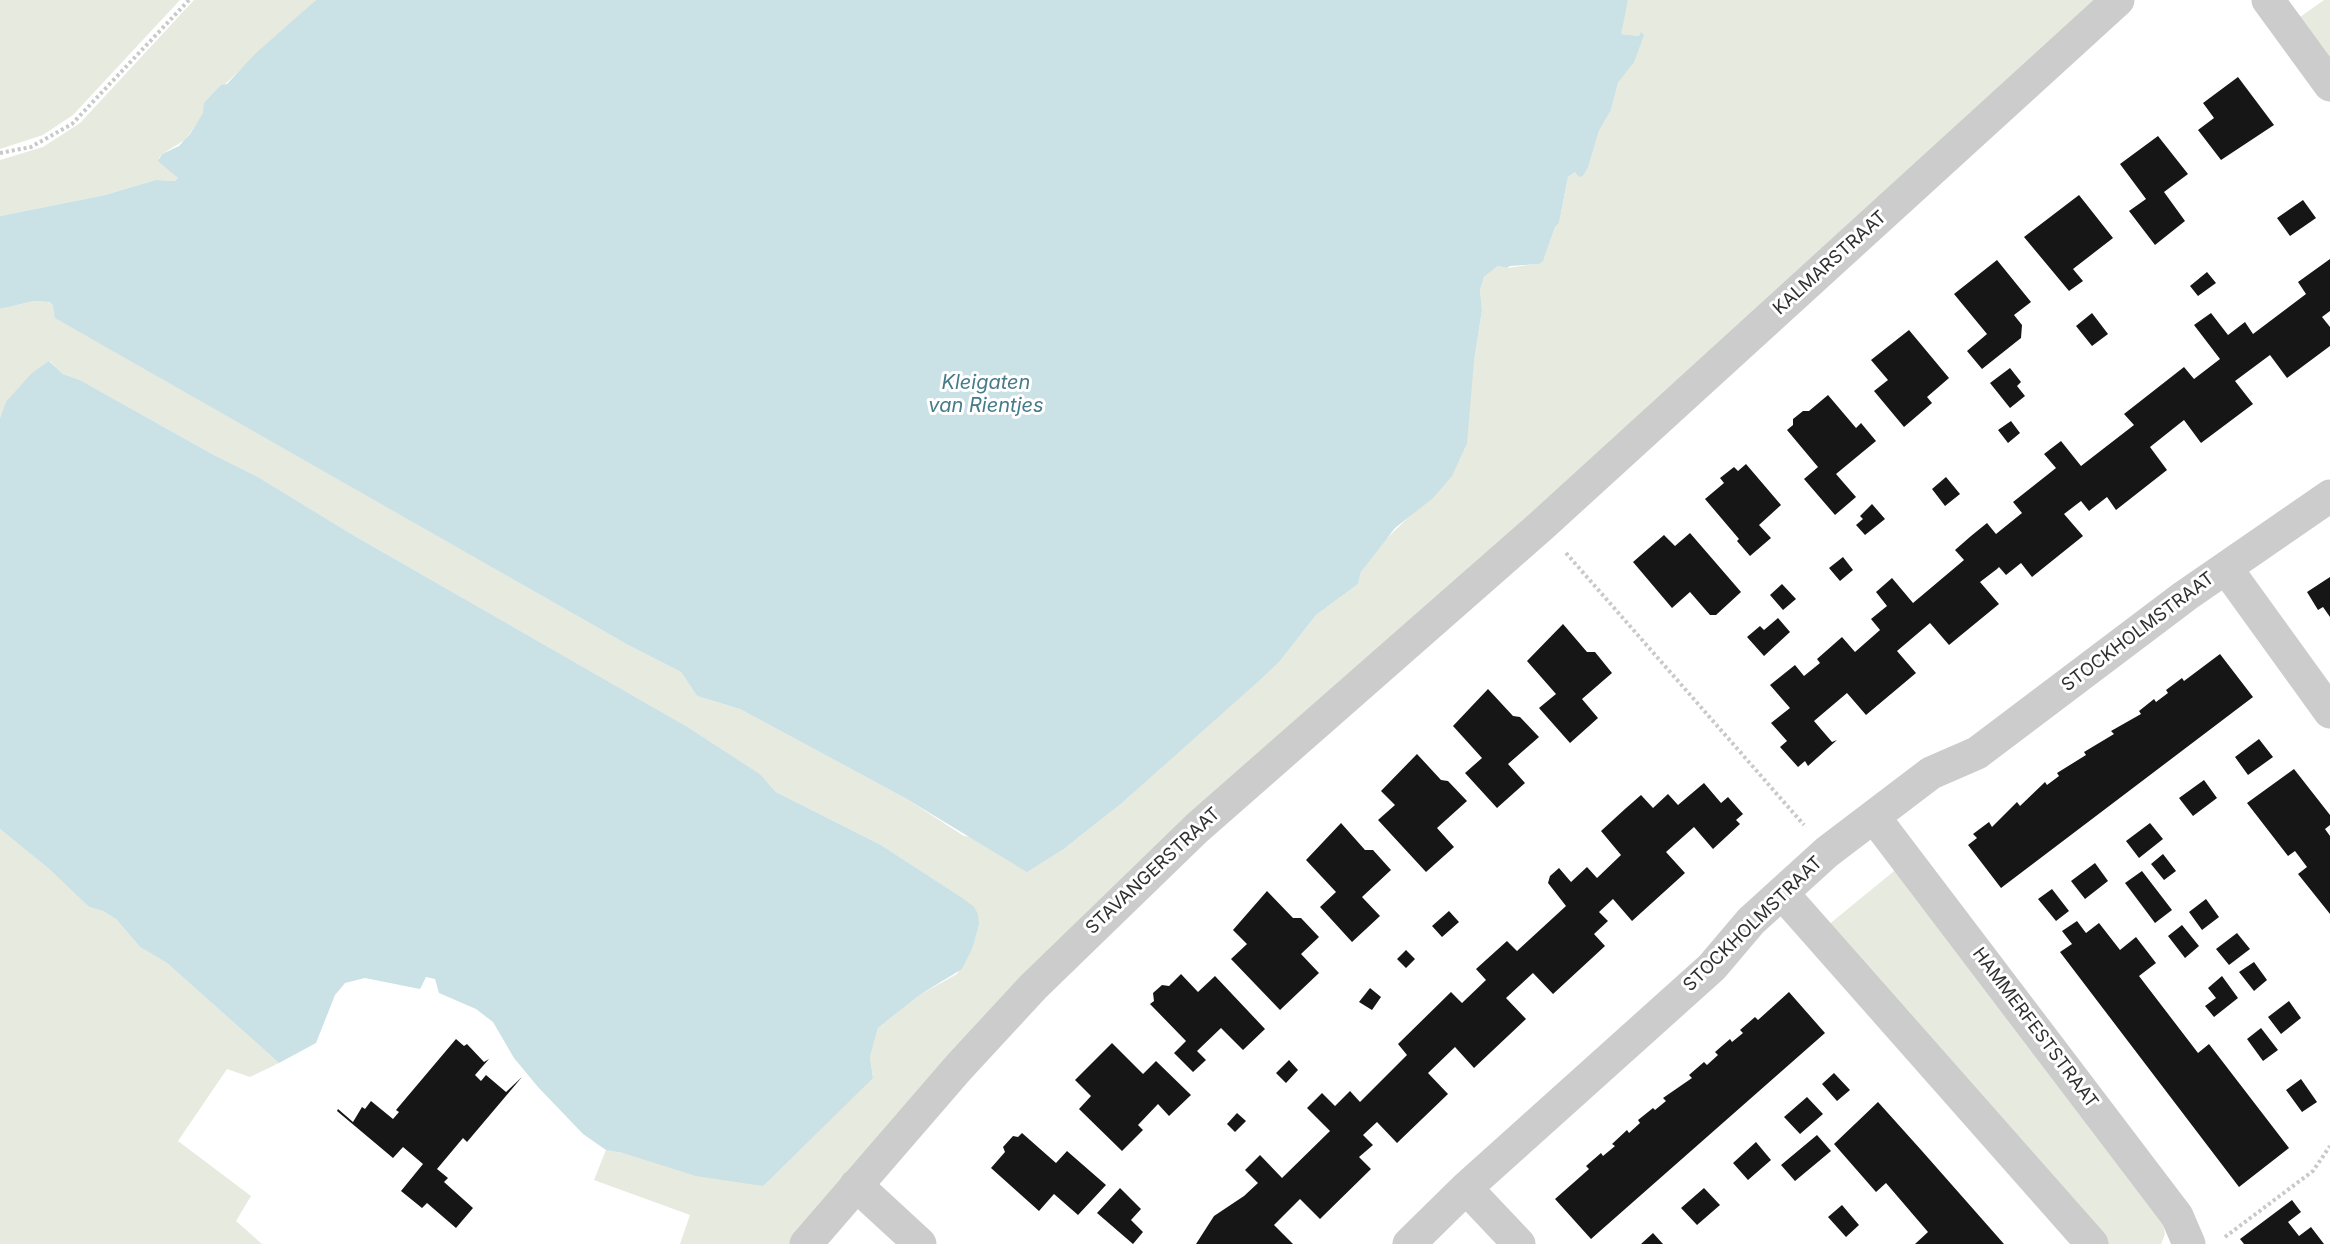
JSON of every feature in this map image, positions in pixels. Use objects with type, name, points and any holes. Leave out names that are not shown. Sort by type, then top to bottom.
[{"type":"street","name":"KALMARSTRAAT","points":[[1541,526],[2118,0]]},
{"type":"street","points":[[2268,0],[2330,86]]},
{"type":"street","name":"STOCKHOLMSTRAAT","points":[[1409,1244],[1466,1188],[1712,967],[1751,921],[1827,852],[1931,773],[1977,753],[2226,568],[2330,496]]},
{"type":"street","name":"STAVANGERSTRAAT","points":[[806,1244],[966,1059],[1121,900],[1197,828],[1541,526]]},
{"type":"street","points":[[2226,568],[2330,712]]},
{"type":"street","name":"HAMMERFESTSTRAAT","points":[[1874,817],[2177,1216],[2189,1243]]},
{"type":"street","points":[[1782,893],[2092,1244]]},
{"type":"street","points":[[856,1185],[920,1244]]},
{"type":"street","points":[[1466,1188],[1519,1244]]},
{"type":"path","points":[[0,153],[31,147],[72,124],[189,0]]},
{"type":"path","points":[[1541,526],[1827,852]]},
{"type":"path","points":[[2189,1243],[2221,1240],[2313,1171],[2330,1146]]},
{"type":"shaded area","points":[[0,0],[180,0],[73,115],[43,135],[0,149]]},
{"type":"shaded area","points":[[194,0],[316,0],[223,86],[185,140],[162,154],[159,158],[178,178],[175,181],[156,180],[105,195],[0,216],[0,160],[43,147],[80,123]]},
{"type":"shaded area","points":[[1628,0],[2104,0],[1512,543],[792,1244],[680,1244],[690,1215],[594,1180],[606,1150],[623,1153],[873,1078],[870,1057],[878,1028],[921,994],[957,974],[973,947],[979,925],[961,897],[881,845],[776,792],[760,774],[686,726],[353,535],[258,477],[212,454],[80,380],[63,374],[50,361],[7,402],[0,418],[0,309],[34,301],[48,302],[53,306],[56,318],[630,646],[681,672],[697,696],[740,709],[905,798],[964,836],[1065,848],[1122,803],[1280,661],[1316,615],[1358,584],[1361,572],[1384,541],[1413,513],[1474,361],[1482,310],[1480,290],[1484,277],[1498,266],[1507,268],[1536,264],[1544,258],[1555,227],[1559,223],[1568,177],[1575,172],[1583,176],[1588,168],[1599,131],[1611,110],[1618,83],[1630,67],[1639,36],[1621,34]]},
{"type":"shaded area","points":[[2324,0],[2330,0],[2330,58],[2300,17]]},
{"type":"shaded area","points":[[0,829],[49,869],[89,907],[103,911],[116,919],[140,947],[167,963],[279,1063],[250,1077],[227,1069],[178,1141],[251,1196],[236,1221],[262,1244],[0,1244]]},
{"type":"shaded area","points":[[1899,867],[2163,1224],[2165,1234],[2161,1244],[2108,1244],[1827,926]]},
{"type":"water","name":"Kleigaten van Rientjes","points":[[316,0],[1628,0],[1621,34],[1639,36],[1641,32],[1644,35],[1634,62],[1618,83],[1611,110],[1599,131],[1588,168],[1583,176],[1579,177],[1575,172],[1568,177],[1559,223],[1555,227],[1543,261],[1539,264],[1507,268],[1498,266],[1484,277],[1480,290],[1482,310],[1474,361],[1467,443],[1452,476],[1433,498],[1395,528],[1361,572],[1358,584],[1316,615],[1280,661],[1262,678],[1122,803],[1065,848],[1027,872],[905,798],[740,709],[697,696],[681,672],[630,646],[55,318],[53,306],[49,302],[34,301],[0,309],[0,216],[105,195],[156,180],[175,181],[178,178],[158,161],[162,154],[179,146],[190,134],[203,113],[204,103],[221,85],[227,84],[255,54]]},
{"type":"water","points":[[49,361],[63,374],[80,380],[212,454],[258,477],[353,535],[686,726],[760,774],[776,792],[881,845],[961,897],[974,907],[978,914],[979,925],[973,947],[962,969],[921,994],[878,1028],[870,1057],[873,1078],[763,1186],[696,1176],[623,1153],[606,1150],[583,1134],[538,1087],[514,1058],[493,1022],[476,1009],[439,993],[435,979],[426,977],[420,989],[365,978],[345,983],[335,995],[316,1043],[279,1063],[167,963],[140,947],[116,919],[103,911],[89,907],[49,869],[0,829],[0,418],[6,402],[32,373]]},
{"type":"building","points":[[2238,77],[2274,125],[2221,160],[2198,130],[2214,118],[2203,103]]},
{"type":"building","points":[[2158,136],[2188,174],[2164,192],[2185,221],[2155,245],[2129,211],[2146,199],[2120,164]]},
{"type":"building","points":[[2079,195],[2113,238],[2073,269],[2083,281],[2069,291],[2024,237]]},
{"type":"building","points":[[2303,200],[2316,218],[2290,236],[2277,218]]},
{"type":"building","points":[[2330,259],[2330,311],[2322,317],[2330,327],[2330,346],[2287,378],[2270,355],[2235,381],[2253,404],[2201,443],[2184,420],[2150,447],[2167,470],[2116,510],[2107,497],[2089,511],[2081,501],[2064,514],[2083,536],[2032,577],[2021,563],[2006,575],[1999,567],[1980,582],[1999,604],[1949,645],[1930,623],[1897,651],[1916,673],[1866,715],[1847,693],[1814,721],[1832,742],[1837,740],[1808,766],[1805,761],[1798,767],[1780,747],[1787,741],[1771,723],[1790,708],[1770,685],[1795,665],[1804,676],[1820,663],[1817,659],[1842,637],[1855,652],[1880,630],[1871,619],[1887,606],[1876,592],[1892,578],[1913,603],[1964,560],[1955,550],[1971,536],[1987,523],[1996,534],[2022,513],[2013,502],[2056,468],[2044,454],[2061,441],[2081,466],[2134,425],[2124,414],[2184,367],[2194,379],[2220,359],[2194,325],[2211,313],[2228,335],[2245,322],[2253,334],[2306,294],[2298,282]]},
{"type":"building","points":[[1997,260],[2031,302],[2014,315],[2022,325],[2021,338],[1982,369],[1967,351],[1987,334],[1954,294]]},
{"type":"building","points":[[2207,272],[2216,283],[2198,296],[2190,286]]},
{"type":"building","points":[[2092,313],[2108,334],[2092,346],[2076,326]]},
{"type":"building","points":[[1909,330],[1949,378],[1927,397],[1932,403],[1904,427],[1874,391],[1888,380],[1871,360]]},
{"type":"building","points":[[2010,368],[2021,382],[2017,386],[2025,396],[2010,408],[1990,383]]},
{"type":"building","points":[[1828,395],[1856,428],[1861,423],[1876,441],[1836,474],[1856,497],[1835,515],[1804,479],[1818,467],[1787,430],[1793,425],[1793,419],[1803,411],[1809,411]]},
{"type":"building","points":[[2011,421],[2020,433],[2008,443],[1998,430]]},
{"type":"building","points":[[1746,464],[1781,505],[1759,525],[1771,538],[1750,556],[1737,541],[1739,539],[1705,499],[1724,483],[1720,478],[1734,467],[1738,471]]},
{"type":"building","points":[[1946,477],[1960,494],[1945,506],[1932,489]]},
{"type":"building","points":[[1872,504],[1885,519],[1865,535],[1856,525],[1863,519],[1860,516]]},
{"type":"building","points":[[1690,533],[1741,592],[1716,615],[1710,615],[1690,592],[1672,608],[1633,562],[1664,535],[1675,546]]},
{"type":"building","points":[[1843,557],[1853,570],[1840,581],[1829,568]]},
{"type":"building","points":[[2330,577],[2330,617],[2323,607],[2318,610],[2307,592]]},
{"type":"building","points":[[1782,584],[1796,599],[1783,610],[1770,595]]},
{"type":"building","points":[[1778,618],[1790,632],[1764,656],[1747,637],[1760,626],[1764,630]]},
{"type":"building","points":[[1563,624],[1587,652],[1595,652],[1612,673],[1582,699],[1598,718],[1570,743],[1539,708],[1556,694],[1527,661]]},
{"type":"building","points":[[2220,654],[2253,697],[2001,888],[1968,845],[1977,838],[1973,834],[1989,822],[1992,827],[2017,802],[2020,806],[2045,782],[2047,785],[2059,776],[2057,773],[2086,755],[2084,752],[2114,734],[2111,731],[2141,714],[2139,711],[2154,699],[2156,702],[2168,693],[2166,690],[2182,678],[2184,681]]},
{"type":"building","points":[[1488,689],[1513,716],[1520,717],[1539,737],[1508,764],[1525,783],[1497,808],[1465,773],[1482,758],[1453,726]]},
{"type":"building","points":[[2259,739],[2273,757],[2248,775],[2235,757]]},
{"type":"building","points":[[1417,754],[1441,780],[1448,781],[1467,801],[1437,828],[1454,847],[1426,872],[1378,820],[1395,805],[1381,791]]},
{"type":"building","points":[[2294,769],[2330,815],[2330,825],[2325,829],[2330,836],[2330,914],[2298,874],[2307,867],[2295,851],[2288,856],[2247,803]]},
{"type":"building","points":[[2204,780],[2217,798],[2193,816],[2179,798]]},
{"type":"building","points":[[1704,783],[1721,803],[1728,797],[1743,814],[1736,820],[1740,824],[1713,849],[1694,827],[1666,852],[1685,873],[1632,921],[1613,899],[1599,912],[1608,921],[1594,934],[1605,946],[1553,994],[1533,973],[1506,998],[1526,1019],[1474,1068],[1455,1047],[1428,1073],[1448,1094],[1397,1143],[1377,1122],[1363,1135],[1373,1145],[1359,1157],[1371,1169],[1320,1219],[1300,1199],[1274,1225],[1293,1244],[1196,1244],[1214,1216],[1244,1196],[1258,1183],[1245,1170],[1260,1155],[1282,1178],[1330,1131],[1307,1108],[1322,1093],[1335,1106],[1350,1091],[1360,1102],[1407,1055],[1398,1044],[1451,992],[1462,1003],[1486,980],[1476,969],[1507,941],[1517,951],[1566,906],[1548,883],[1550,876],[1559,868],[1571,882],[1587,867],[1597,878],[1621,855],[1601,831],[1625,809],[1641,795],[1653,808],[1668,794],[1678,805]]},
{"type":"building","points":[[1341,823],[1365,850],[1373,850],[1391,870],[1362,897],[1380,916],[1352,942],[1320,907],[1336,892],[1306,860]]},
{"type":"building","points":[[2150,823],[2163,839],[2139,858],[2126,841]]},
{"type":"building","points":[[2163,854],[2176,871],[2164,880],[2151,864]]},
{"type":"building","points":[[2095,863],[2108,881],[2085,899],[2071,881]]},
{"type":"building","points":[[2142,871],[2172,910],[2155,923],[2125,883]]},
{"type":"building","points":[[2052,889],[2069,911],[2056,921],[2038,899]]},
{"type":"building","points":[[1267,891],[1293,918],[1301,918],[1319,937],[1301,954],[1319,973],[1280,1010],[1231,959],[1247,944],[1233,930]]},
{"type":"building","points":[[2206,899],[2219,917],[2202,930],[2189,912]]},
{"type":"building","points":[[1449,911],[1459,922],[1442,937],[1432,926]]},
{"type":"building","points":[[2077,921],[2086,933],[2099,923],[2120,950],[2136,937],[2156,963],[2139,976],[2198,1053],[2209,1044],[2289,1148],[2239,1187],[2060,952],[2072,944],[2062,931]]},
{"type":"building","points":[[2182,925],[2199,946],[2185,958],[2168,936]]},
{"type":"building","points":[[2237,933],[2250,949],[2229,965],[2216,949]]},
{"type":"building","points":[[1406,950],[1415,959],[1406,968],[1397,959]]},
{"type":"building","points":[[2254,962],[2267,980],[2254,991],[2239,972]]},
{"type":"building","points":[[1181,974],[1198,992],[1215,976],[1265,1029],[1243,1050],[1221,1028],[1197,1051],[1206,1060],[1193,1072],[1174,1053],[1186,1041],[1150,1004],[1154,1001],[1153,993],[1162,985],[1169,986]]},
{"type":"building","points":[[2222,976],[2238,998],[2214,1017],[2205,1006],[2216,998],[2208,988]]},
{"type":"building","points":[[1370,988],[1381,997],[1372,1010],[1359,1002]]},
{"type":"building","points":[[1789,992],[1825,1033],[1591,1239],[1555,1199],[1589,1169],[1586,1166],[1601,1153],[1603,1156],[1615,1146],[1612,1144],[1627,1130],[1629,1133],[1640,1123],[1638,1120],[1666,1101],[1663,1098],[1692,1078],[1689,1075],[1704,1062],[1707,1065],[1718,1055],[1715,1052],[1730,1039],[1732,1042],[1743,1033],[1740,1030],[1755,1017],[1758,1020]]},
{"type":"building","points":[[2289,1001],[2301,1018],[2281,1034],[2268,1017]]},
{"type":"building","points":[[2261,1028],[2278,1050],[2263,1061],[2247,1039]]},
{"type":"building","points":[[456,1039],[464,1046],[467,1044],[484,1062],[489,1059],[475,1075],[481,1081],[486,1075],[506,1092],[522,1077],[467,1142],[463,1138],[437,1169],[448,1178],[444,1182],[473,1208],[456,1228],[427,1203],[422,1208],[401,1191],[423,1164],[403,1147],[393,1158],[337,1111],[338,1109],[353,1122],[362,1107],[365,1109],[371,1101],[393,1119],[399,1112],[396,1110]]},
{"type":"building","points":[[1112,1043],[1143,1074],[1156,1061],[1191,1095],[1169,1116],[1158,1104],[1138,1125],[1143,1130],[1122,1151],[1079,1109],[1091,1096],[1075,1080]]},
{"type":"building","points":[[1289,1060],[1298,1070],[1286,1083],[1276,1073]]},
{"type":"building","points":[[1834,1073],[1850,1090],[1837,1101],[1822,1084]]},
{"type":"building","points":[[2301,1079],[2317,1102],[2302,1112],[2286,1090]]},
{"type":"building","points":[[1807,1097],[1823,1114],[1800,1134],[1784,1117]]},
{"type":"building","points":[[1878,1102],[2004,1244],[1915,1244],[1928,1232],[1886,1183],[1876,1192],[1834,1144]]},
{"type":"building","points":[[1237,1113],[1246,1121],[1235,1132],[1227,1124]]},
{"type":"building","points":[[1022,1133],[1056,1163],[1067,1151],[1106,1185],[1078,1215],[1054,1194],[1039,1211],[991,1168],[1005,1152],[1003,1147],[1013,1136],[1018,1137]]},
{"type":"building","points":[[1817,1135],[1831,1151],[1795,1181],[1781,1165]]},
{"type":"building","points":[[1756,1142],[1771,1160],[1748,1180],[1733,1163]]},
{"type":"building","points":[[1120,1188],[1141,1209],[1131,1220],[1143,1232],[1133,1244],[1097,1213]]},
{"type":"building","points":[[1704,1188],[1720,1205],[1697,1225],[1681,1208]]},
{"type":"building","points":[[2292,1200],[2301,1212],[2288,1222],[2299,1236],[2311,1227],[2324,1244],[2244,1244],[2240,1239]]},
{"type":"building","points":[[1842,1205],[1859,1225],[1846,1237],[1828,1217]]},
{"type":"building","points":[[1653,1233],[1663,1244],[1641,1244]]}]
